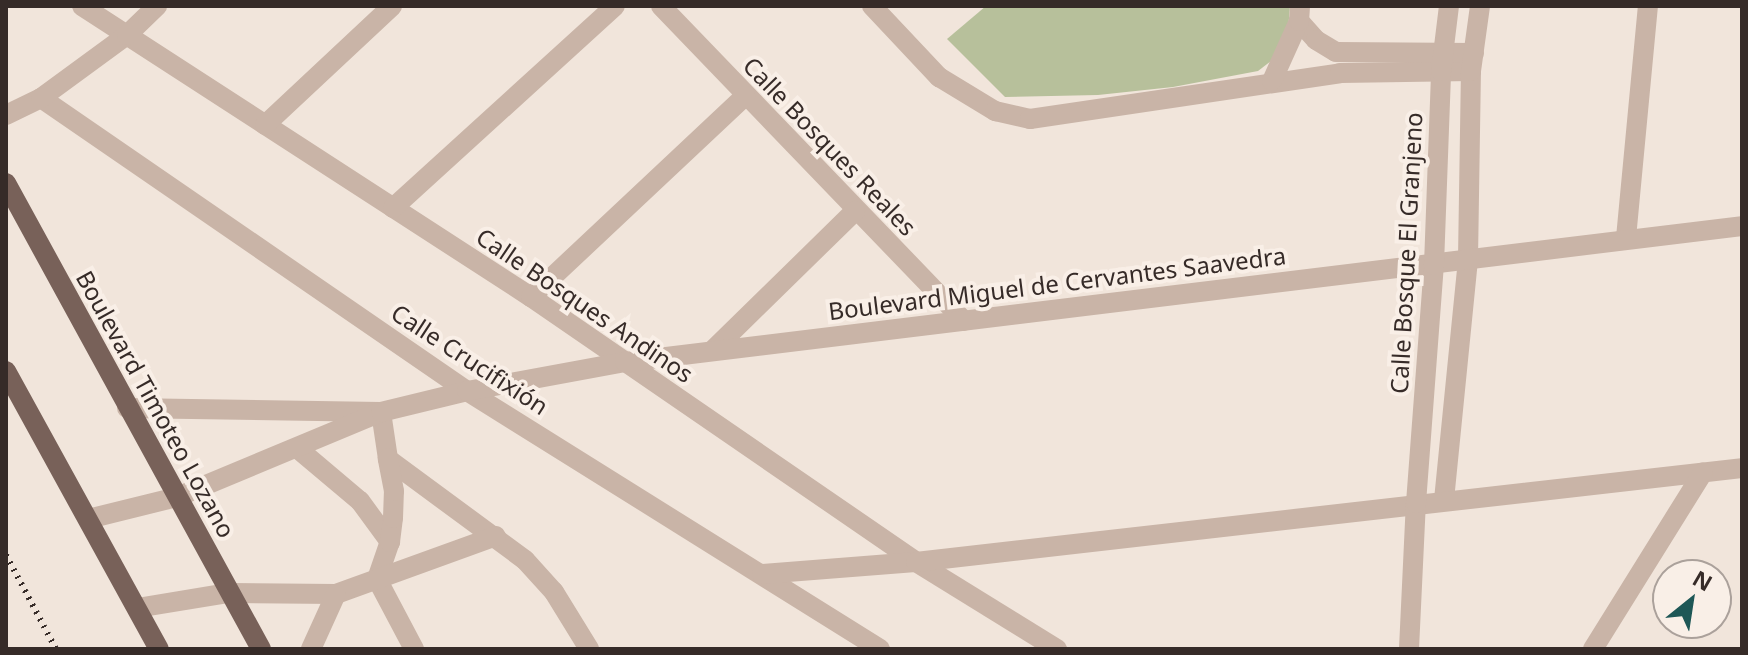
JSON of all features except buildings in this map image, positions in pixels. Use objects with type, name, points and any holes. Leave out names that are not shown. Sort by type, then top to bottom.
[{"type":"main road","name":"Boulevard Timoteo Lozano","points":[[6,183],[261,649]]},
{"type":"main road","points":[[6,371],[159,649]]},
{"type":"street","name":"Calle Bosques Andinos","points":[[82,6],[531,297],[916,562],[1057,649]]},
{"type":"street","points":[[6,115],[41,98],[127,35],[157,6]]},
{"type":"street","points":[[265,125],[392,6]]},
{"type":"street","points":[[393,208],[615,6]]},
{"type":"street","name":"Calle Bosques Reales","points":[[661,6],[964,321]]},
{"type":"street","points":[[872,6],[939,77],[995,111],[1030,119],[1272,81],[1442,62]]},
{"type":"street","name":"Calle Bosque El Granjeno","points":[[1409,649],[1416,503],[1434,265],[1442,62],[1449,6]]},
{"type":"street","points":[[1444,500],[1468,259],[1472,62],[1480,6]]},
{"type":"street","points":[[1626,238],[1648,6]]},
{"type":"street","points":[[1272,81],[1299,13]]},
{"type":"street","points":[[1299,13],[1316,40],[1336,52],[1472,62]]},
{"type":"street","points":[[531,297],[745,96]]},
{"type":"street","name":"Calle Crucifixión","points":[[41,98],[467,391],[880,649]]},
{"type":"street","points":[[713,350],[855,211]]},
{"type":"street","name":"Boulevard Miguel de Cervantes Saavedra","points":[[88,519],[177,497],[381,412],[467,391],[625,362],[1742,226]]},
{"type":"street","name":"Boulevard Miguel de Cervantes Saavedra","points":[[127,408],[381,412]]},
{"type":"street","points":[[381,412],[394,491],[390,542],[377,579],[414,649]]},
{"type":"street","points":[[297,448],[360,501],[390,542]]},
{"type":"street","points":[[388,459],[525,560],[554,592],[589,649]]},
{"type":"street","points":[[762,574],[916,562],[1742,468]]},
{"type":"street","points":[[1593,649],[1703,472]]},
{"type":"street","points":[[137,608],[229,593],[336,594],[496,536]]},
{"type":"street","points":[[311,649],[336,594]]},
{"type":"green space","points":[[986,6],[1290,6],[1288,30],[1279,55],[1258,71],[1173,87],[1098,95],[1005,97],[947,39]]},
{"type":"railway","points":[[6,555],[56,649]]}]
